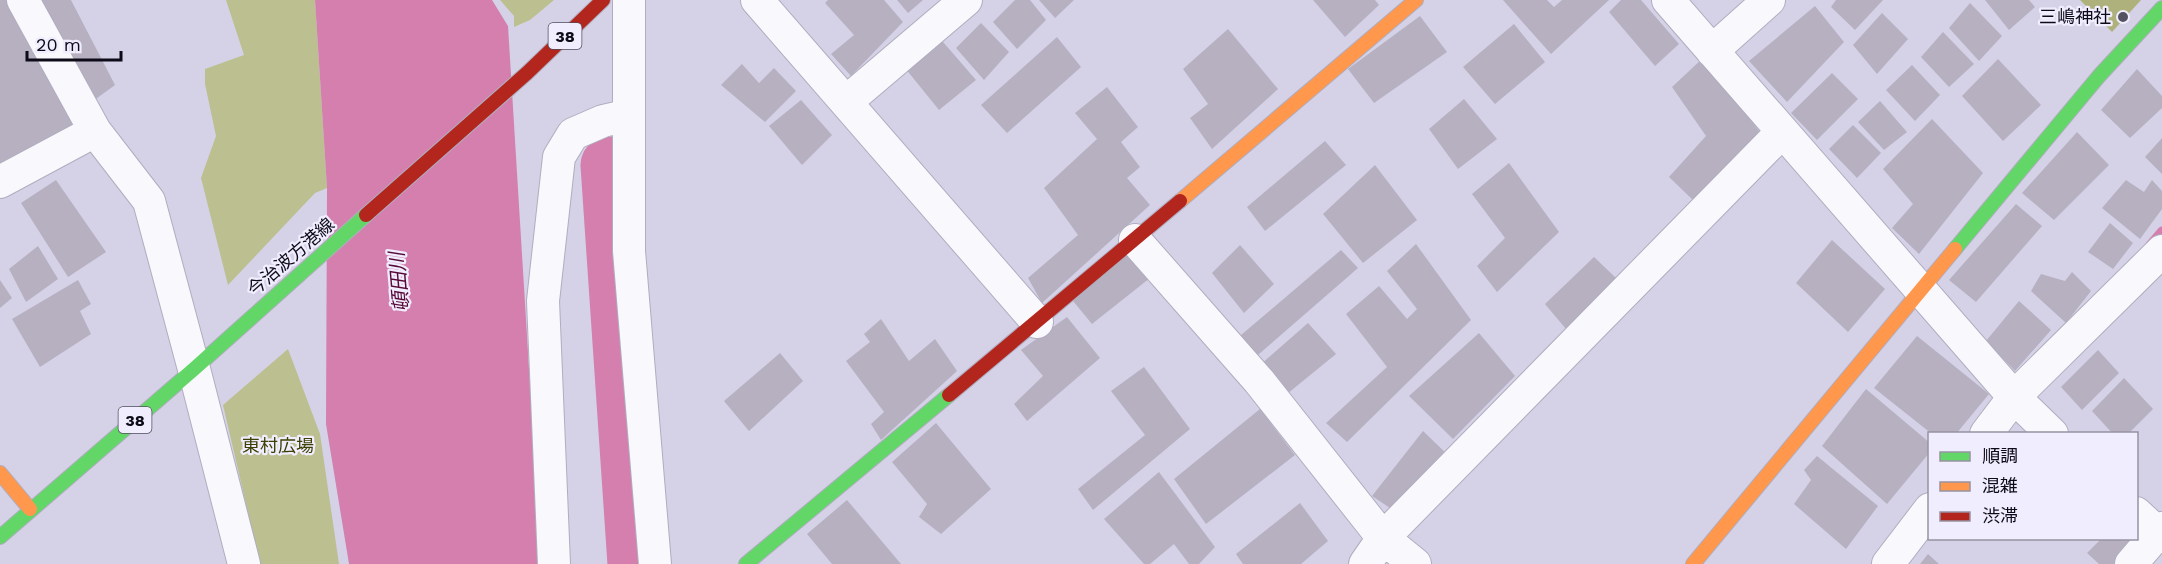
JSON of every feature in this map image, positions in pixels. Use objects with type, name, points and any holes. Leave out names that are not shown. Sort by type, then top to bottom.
[{"type":"street","points":[[23,0],[95,131],[148,201],[194,369],[243,564]]},
{"type":"street","name":"今治波方港線","points":[[0,537],[194,369],[527,73],[603,0]]},
{"type":"street","points":[[629,0],[629,251],[655,564]]},
{"type":"street","points":[[758,0],[1037,322]]},
{"type":"street","points":[[846,102],[966,0]]},
{"type":"street","points":[[746,564],[1135,240],[1416,0]]},
{"type":"street","points":[[1668,0],[2014,397],[2050,432]]},
{"type":"street","points":[[1713,51],[1769,0]]},
{"type":"street","points":[[1693,564],[2099,76],[2162,8]]},
{"type":"street","points":[[555,564],[543,301],[559,157],[573,134],[603,121],[629,114]]},
{"type":"street","points":[[0,182],[95,131]]},
{"type":"street","points":[[1365,564],[1383,538],[1782,132]]},
{"type":"street","points":[[1135,240],[1259,381],[1383,538],[1415,564]]},
{"type":"street","points":[[1988,432],[2014,397],[2162,251]]},
{"type":"street","points":[[0,473],[30,509]]},
{"type":"street","points":[[1888,564],[1928,510]]},
{"type":"street","points":[[2131,564],[2154,528]]},
{"type":"green space","points":[[226,0],[315,0],[327,188],[315,193],[228,285],[201,178],[216,136],[205,84],[205,69],[244,55]]},
{"type":"green space","points":[[500,0],[554,0],[530,20],[514,27],[514,16]]},
{"type":"green space","points":[[2080,0],[2141,0],[2112,32]]},
{"type":"green space","name":"東村広場","points":[[288,349],[320,434],[339,564],[260,564],[223,405]]},
{"type":"water","name":"頓田川","points":[[315,0],[492,0],[508,26],[541,564],[349,564],[326,424],[327,188]]},
{"type":"building","points":[[0,0],[9,0],[78,124],[0,171]]},
{"type":"building","points":[[39,0],[71,0],[115,85],[93,101]]},
{"type":"building","points":[[828,0],[884,0],[903,22],[851,76],[831,54],[854,35],[825,3]]},
{"type":"building","points":[[897,0],[923,0],[908,13]]},
{"type":"building","points":[[1015,0],[1030,0],[1046,20],[1017,49],[993,22]]},
{"type":"building","points":[[1039,0],[1074,0],[1055,18]]},
{"type":"building","points":[[1313,0],[1375,0],[1379,5],[1345,37]]},
{"type":"building","points":[[1503,0],[1547,0],[1554,7],[1562,0],[1609,0],[1551,54]]},
{"type":"building","points":[[1621,0],[1641,0],[1679,44],[1655,66],[1609,12]]},
{"type":"building","points":[[1836,0],[1883,0],[1855,30],[1831,7]]},
{"type":"building","points":[[1985,0],[2029,0],[2035,7],[2009,30]]},
{"type":"building","points":[[1970,3],[2002,36],[1979,61],[1949,28]]},
{"type":"building","points":[[1815,6],[1844,42],[1787,102],[1749,61]]},
{"type":"building","points":[[1882,13],[1908,39],[1877,74],[1853,45]]},
{"type":"building","points":[[1420,16],[1447,52],[1374,103],[1348,69]]},
{"type":"building","points":[[981,23],[1009,52],[984,80],[956,48]]},
{"type":"building","points":[[1514,24],[1545,62],[1495,104],[1463,67]]},
{"type":"building","points":[[1228,29],[1278,89],[1212,149],[1190,118],[1208,104],[1183,69]]},
{"type":"building","points":[[1943,32],[1974,64],[1949,87],[1921,57]]},
{"type":"building","points":[[937,35],[976,80],[939,110],[905,68]]},
{"type":"building","points":[[1057,37],[1081,67],[1007,133],[981,105]]},
{"type":"building","points":[[1703,58],[1759,131],[1756,141],[1694,201],[1669,177],[1706,136],[1672,87]]},
{"type":"building","points":[[1998,59],[2041,105],[2003,141],[1962,96]]},
{"type":"building","points":[[742,64],[759,83],[774,68],[796,91],[765,122],[721,85]]},
{"type":"building","points":[[1912,65],[1940,95],[1915,121],[1886,90]]},
{"type":"building","points":[[2137,69],[2162,96],[2162,108],[2130,138],[2101,110]]},
{"type":"building","points":[[1832,73],[1858,99],[1817,140],[1791,113]]},
{"type":"building","points":[[1107,87],[1138,127],[1121,142],[1140,167],[1127,178],[1150,205],[1042,303],[1028,278],[1078,235],[1044,188],[1097,139],[1075,113]]},
{"type":"building","points":[[1464,99],[1497,139],[1458,169],[1429,129]]},
{"type":"building","points":[[801,100],[832,135],[802,165],[769,126]]},
{"type":"building","points":[[1880,101],[1907,132],[1884,150],[1858,122]]},
{"type":"building","points":[[1932,119],[1983,173],[1919,254],[1892,228],[1913,204],[1883,169]]},
{"type":"building","points":[[1853,125],[1881,153],[1857,178],[1829,149]]},
{"type":"building","points":[[2077,132],[2109,165],[2054,220],[2022,193]]},
{"type":"building","points":[[2162,138],[2162,174],[2145,157]]},
{"type":"building","points":[[1325,141],[1346,165],[1265,231],[1247,207]]},
{"type":"building","points":[[1509,163],[1559,232],[1497,292],[1477,266],[1505,238],[1472,194]]},
{"type":"building","points":[[1375,165],[1417,220],[1363,263],[1323,214]]},
{"type":"building","points":[[56,180],[106,252],[68,277],[21,203]]},
{"type":"building","points":[[2126,180],[2144,192],[2152,180],[2162,191],[2162,209],[2140,239],[2102,208]]},
{"type":"building","points":[[2016,204],[2042,226],[1976,302],[1949,280]]},
{"type":"building","points":[[2110,223],[2133,243],[2113,269],[2088,252]]},
{"type":"building","points":[[1832,240],[1885,289],[1848,332],[1796,283]]},
{"type":"building","points":[[1416,244],[1471,320],[1347,442],[1326,423],[1387,367],[1346,314],[1379,286],[1407,319],[1417,309],[1387,271]]},
{"type":"building","points":[[1240,245],[1274,284],[1244,313],[1212,273]]},
{"type":"building","points":[[38,246],[58,279],[26,302],[9,269]]},
{"type":"building","points":[[1134,247],[1155,274],[1092,324],[1073,301]]},
{"type":"building","points":[[1341,250],[1358,268],[1251,361],[1234,341]]},
{"type":"building","points":[[1594,257],[1616,278],[1566,329],[1545,304]]},
{"type":"building","points":[[2072,272],[2091,291],[2066,323],[2031,291],[2041,274],[2065,281]]},
{"type":"building","points":[[0,280],[12,298],[0,308]]},
{"type":"building","points":[[78,280],[91,304],[80,311],[91,334],[40,367],[12,319]]},
{"type":"building","points":[[2019,301],[2051,330],[2015,371],[1986,341]]},
{"type":"building","points":[[1067,317],[1100,358],[1027,421],[1014,404],[1043,376],[1021,350]]},
{"type":"building","points":[[881,319],[909,361],[935,339],[957,371],[881,440],[871,424],[884,412],[846,361],[870,342],[864,334]]},
{"type":"building","points":[[1308,323],[1336,354],[1287,394],[1260,365]]},
{"type":"building","points":[[1479,333],[1515,376],[1453,439],[1409,396]]},
{"type":"building","points":[[1917,336],[1989,394],[1958,432],[1929,432],[1874,388]]},
{"type":"building","points":[[2098,350],[2119,373],[2082,410],[2061,387]]},
{"type":"building","points":[[780,353],[803,381],[749,431],[724,401]]},
{"type":"building","points":[[1144,367],[1190,429],[1093,510],[1078,489],[1145,435],[1111,391]]},
{"type":"building","points":[[2124,378],[2153,409],[2130,432],[2111,432],[2092,411]]},
{"type":"building","points":[[1866,389],[1928,441],[1928,454],[1887,504],[1822,446]]},
{"type":"building","points":[[1260,409],[1295,455],[1206,524],[1174,479]]},
{"type":"building","points":[[936,423],[991,489],[941,534],[919,517],[927,504],[892,462]]},
{"type":"building","points":[[1423,431],[1451,458],[1396,512],[1372,496]]},
{"type":"building","points":[[1817,456],[1878,506],[1846,549],[1794,504],[1811,480],[1804,470]]},
{"type":"building","points":[[1159,472],[1215,547],[1199,564],[1189,564],[1174,544],[1150,564],[1144,564],[1104,519]]},
{"type":"building","points":[[847,500],[901,564],[832,564],[807,534]]},
{"type":"building","points":[[1300,503],[1328,541],[1301,564],[1243,564],[1236,554]]},
{"type":"building","points":[[2100,540],[2136,540],[2114,564],[2099,564],[2087,553]]},
{"type":"building","points":[[1928,554],[1939,564],[1920,564]]},
{"type":"waterway","points":[[609,165],[636,564]]},
{"type":"waterway","points":[[2150,245],[2162,231]]},
{"type":"traffic: fast","points":[[1955,249],[2099,76],[2162,8]]},
{"type":"traffic: fast","points":[[0,537],[194,369],[366,215]]},
{"type":"traffic: fast","points":[[746,564],[949,395]]},
{"type":"traffic: slow","points":[[1180,201],[1416,0]]},
{"type":"traffic: slow","points":[[1693,564],[1955,249]]},
{"type":"traffic: slow","points":[[0,473],[30,509]]},
{"type":"traffic: jam","points":[[366,215],[527,73],[603,0]]},
{"type":"traffic: jam","points":[[949,395],[1180,201]]},
{"type":"place","name":"三嶋神社","points":[[2123,17]]}]
